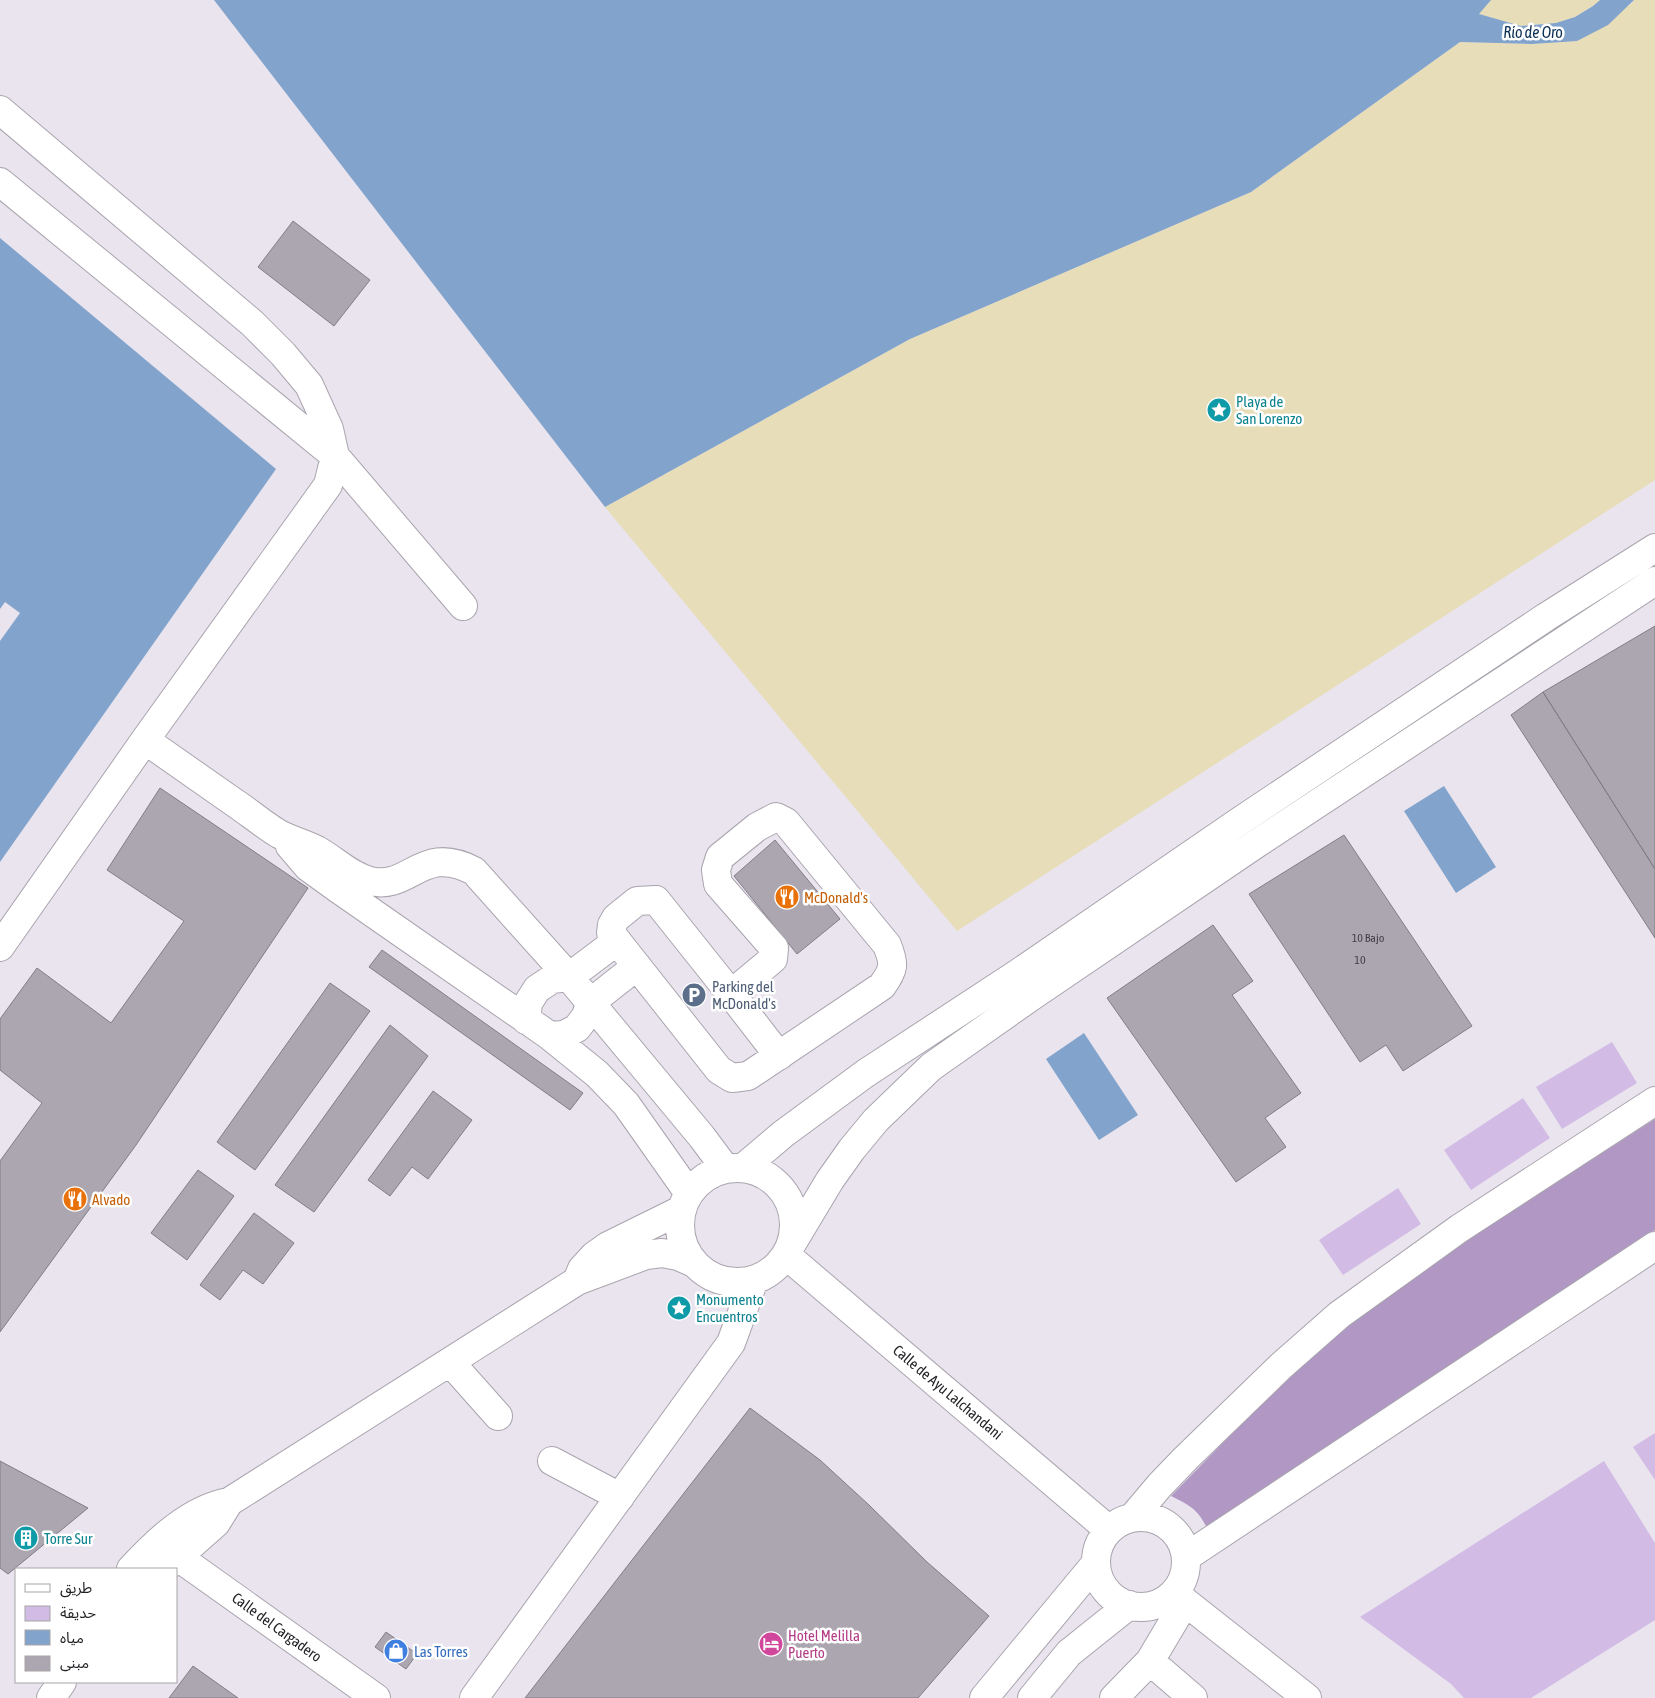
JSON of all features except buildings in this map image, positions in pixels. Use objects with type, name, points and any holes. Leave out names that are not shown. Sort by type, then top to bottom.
[{"type":"street","points":[[0,110],[252,323],[283,354],[308,385],[330,429],[335,456],[328,485],[145,740],[0,947]]},
{"type":"street","points":[[0,182],[335,456],[463,606]]},
{"type":"street","points":[[734,1168],[866,1073],[1017,974],[1240,821],[1546,617],[1655,548]]},
{"type":"street","points":[[789,1250],[794,1228],[792,1211],[786,1195],[775,1181],[760,1172],[734,1168],[711,1173],[698,1182],[685,1201],[679,1228],[683,1247],[694,1263],[706,1274],[721,1280],[738,1282],[754,1280],[766,1274],[778,1266],[789,1250],[830,1180],[852,1149],[876,1120],[931,1067],[1024,1001],[1256,844],[1655,581]]},
{"type":"street","points":[[145,740],[280,834],[317,850],[352,873],[370,881],[386,882],[398,879],[425,865],[442,861],[462,865],[474,871],[569,977],[702,1137],[734,1168]]},
{"type":"street","points":[[731,994],[765,968],[773,959],[774,948],[718,884],[716,870],[720,857],[757,827],[776,817],[786,822],[887,945],[893,960],[890,975],[882,986],[779,1056],[748,1076],[732,1078],[719,1070],[611,933],[612,925],[616,918],[637,901],[656,900],[779,1056]]},
{"type":"street","points":[[280,834],[308,867],[550,1036],[597,1074],[626,1104],[685,1201]]},
{"type":"street","points":[[526,1020],[528,1003],[537,989],[552,979],[569,977],[617,941]]},
{"type":"street","points":[[550,1036],[564,1035],[577,1028],[586,1016],[590,1003],[637,966]]},
{"type":"street","points":[[1133,1517],[1186,1458],[1287,1360],[1339,1315],[1460,1228],[1655,1101]]},
{"type":"street","points":[[576,1281],[582,1268],[594,1256],[685,1201]]},
{"type":"street","points":[[1186,1557],[1655,1246]]},
{"type":"street","name":"Calle de Ayu Lalchandani","points":[[789,1250],[1109,1530]]},
{"type":"street","points":[[132,1568],[170,1532],[194,1515],[216,1504],[229,1502],[576,1281],[646,1255],[662,1253],[678,1256],[694,1263]]},
{"type":"street","points":[[475,1698],[731,1343],[754,1280]]},
{"type":"street","points":[[450,1362],[498,1416]]},
{"type":"street","points":[[552,1461],[620,1496]]},
{"type":"street","points":[[171,1563],[216,1523],[229,1502]]},
{"type":"street","points":[[1114,1698],[1150,1661],[1186,1602],[1181,1582],[1186,1570],[1186,1557],[1182,1543],[1174,1531],[1162,1522],[1148,1517],[1133,1517],[1116,1524],[1102,1540],[1096,1563],[1099,1577],[1106,1589],[1116,1599],[1129,1605],[1141,1607],[1153,1605],[1164,1600],[1186,1602],[1306,1698]]},
{"type":"street","name":"Calle del Cargadero","points":[[171,1563],[376,1698]]},
{"type":"street","points":[[984,1698],[1096,1563]]},
{"type":"street","points":[[1032,1698],[1069,1653],[1129,1605]]},
{"type":"street","points":[[1150,1661],[1193,1698]]},
{"type":"street","points":[[51,1698],[61,1683]]},
{"type":"green space","points":[[1612,1042],[1637,1083],[1562,1129],[1536,1087]]},
{"type":"green space","points":[[1523,1098],[1550,1138],[1471,1190],[1444,1150]]},
{"type":"green space","points":[[1398,1188],[1421,1224],[1343,1275],[1319,1240]]},
{"type":"green space","points":[[1655,1433],[1655,1480],[1633,1447]]},
{"type":"green space","points":[[1604,1461],[1655,1543],[1655,1620],[1531,1698],[1464,1698],[1451,1684],[1360,1617]]},
{"type":"shaded area","points":[[1655,1119],[1655,1230],[1307,1461],[1210,1534],[1195,1510],[1171,1496],[1313,1350],[1454,1248]]},
{"type":"sand","points":[[1491,0],[1600,0],[1575,17],[1556,23],[1521,26],[1478,14]]},
{"type":"sand","name":"Playa de San Lorenzo","points":[[1634,0],[1655,0],[1655,480],[957,931],[605,507],[910,339],[1251,192],[1460,42],[1532,44],[1577,41]]},
{"type":"water","name":"Río de Oro","points":[[214,0],[1491,0],[1479,14],[1521,26],[1556,23],[1575,17],[1600,0],[1634,0],[1608,25],[1577,41],[1532,44],[1460,42],[1251,192],[910,339],[605,507]]},
{"type":"water","points":[[0,238],[276,469],[0,862]]},
{"type":"water","points":[[1444,786],[1496,867],[1456,893],[1404,811]]},
{"type":"water","points":[[1084,1033],[1138,1115],[1099,1140],[1046,1059]]},
{"type":"pier","points":[[5,602],[20,613],[0,641],[0,609]]},
{"type":"place","name":"Playa de San Lorenzo","points":[[1219,410]]},
{"type":"place","name":"McDonald's","points":[[787,897]]},
{"type":"place","name":"Parking del McDonald's","points":[[694,995]]},
{"type":"place","name":"Alvado","points":[[75,1199]]},
{"type":"place","name":"Monumento Encuentros","points":[[679,1308]]},
{"type":"place","name":"Torre Sur","points":[[26,1538]]},
{"type":"place","name":"Hotel Melilla Puerto","points":[[771,1644]]},
{"type":"place","name":"Las Torres","points":[[396,1651]]}]
